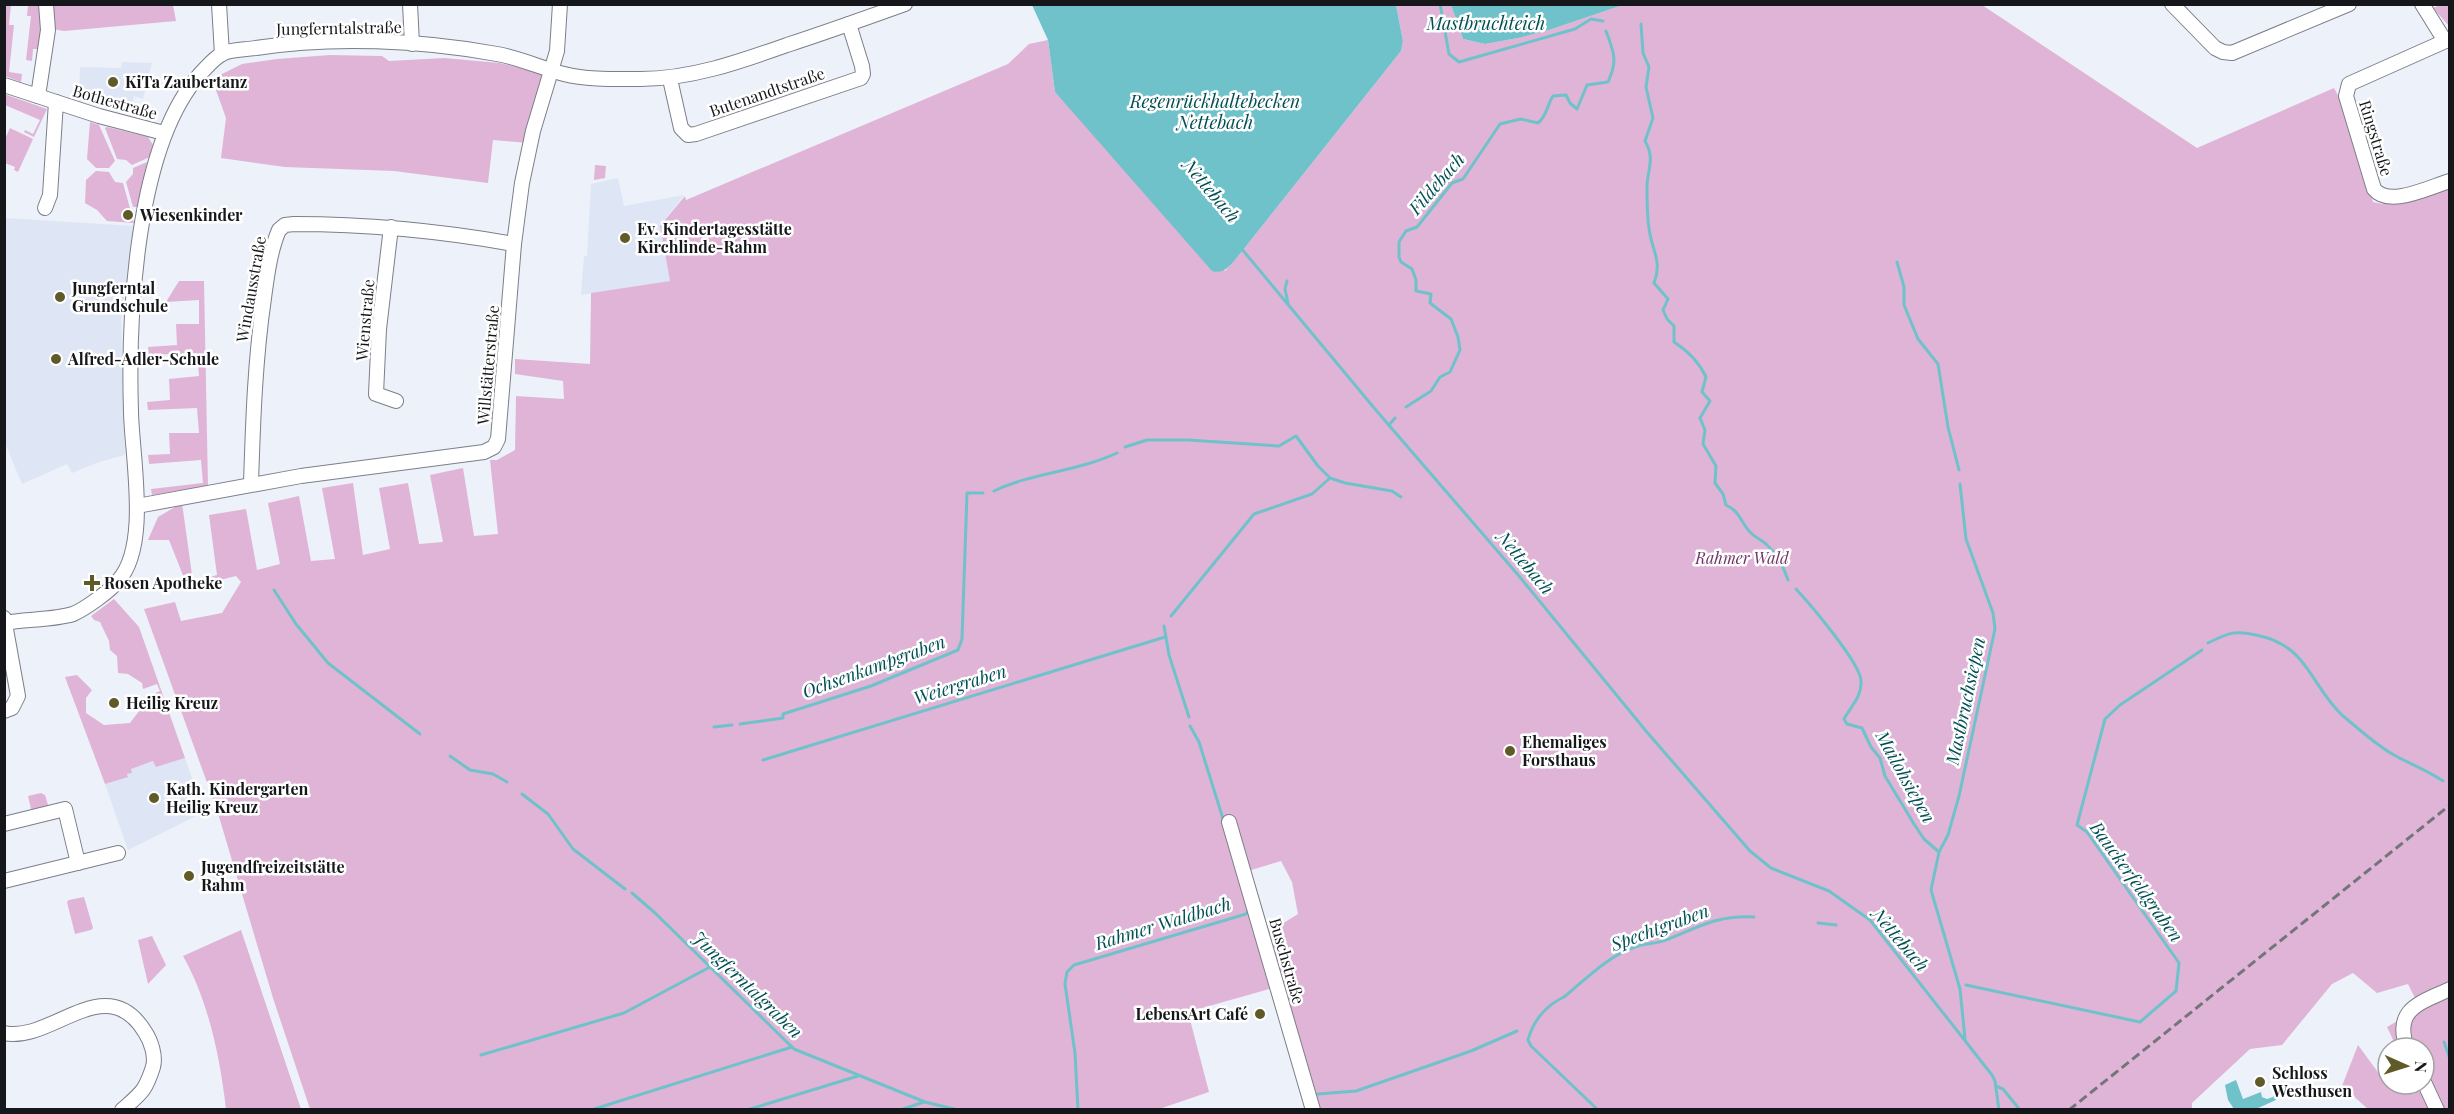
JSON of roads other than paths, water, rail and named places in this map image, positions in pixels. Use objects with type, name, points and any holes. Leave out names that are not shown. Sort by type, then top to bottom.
[{"type":"street","points":[[38,96],[48,30],[46,4]]},
{"type":"street","points":[[4,711],[12,708],[18,696],[5,621],[72,614],[120,580],[136,547],[137,506],[130,391],[133,292],[143,220],[164,133],[177,105],[193,82],[222,54],[219,4]]},
{"type":"street","points":[[410,4],[412,44]]},
{"type":"street","name":"Willstätterstraße","points":[[137,506],[251,483],[484,452],[494,447],[498,439],[514,244],[522,183],[530,142],[557,51],[560,4]]},
{"type":"street","points":[[2172,4],[2215,48],[2232,53],[2349,4]]},
{"type":"street","points":[[2422,4],[2447,40]]},
{"type":"street","name":"Jungferntalstraße","points":[[222,54],[269,46],[324,42],[412,44],[497,54],[567,75],[610,79],[670,78],[713,70],[905,5]]},
{"type":"street","name":"Butenandtstraße","points":[[670,78],[681,128],[688,135],[696,134],[861,78],[862,66],[849,24]]},
{"type":"street","name":"Ringstraße","points":[[2447,40],[2349,84],[2346,96],[2377,193],[2392,198],[2450,181]]},
{"type":"street","name":"Bothestraße","points":[[4,85],[99,116],[164,133]]},
{"type":"street","name":"Bothestraße","points":[[45,208],[50,195],[56,102]]},
{"type":"street","name":"Windausstraße","points":[[251,483],[259,332],[266,281],[279,230],[285,225],[294,224],[391,227],[454,233],[514,244]]},
{"type":"street","name":"Wienstraße","points":[[391,227],[379,329],[376,394],[396,401]]},
{"type":"street","points":[[4,824],[65,809],[78,862]]},
{"type":"street","name":"Buschstraße","points":[[1229,822],[1314,1110]]},
{"type":"street","points":[[4,881],[118,853]]},
{"type":"street","points":[[2403,1036],[2405,1016],[2414,1006],[2450,989]]},
{"type":"street","points":[[4,1033],[23,1033],[93,1007],[118,1008],[136,1017],[151,1041],[154,1063],[146,1088],[122,1110]]},
{"type":"street","points":[[2430,1096],[2437,1110]]},
{"type":"water","name":"Mastbruchteich","points":[[1451,4],[1623,5],[1549,30],[1485,44],[1463,39]]},
{"type":"water","name":"Regenrückhaltebecken Nettebach","points":[[1032,5],[1396,5],[1403,41],[1401,51],[1239,255],[1227,268],[1217,272],[1212,271],[1055,92],[1048,40]]},
{"type":"water","points":[[2236,1080],[2243,1099],[2261,1092],[2262,1097],[2267,1099],[2273,1097],[2274,1089],[2277,1092],[2276,1100],[2256,1109],[2234,1109],[2228,1100],[2225,1085]]},
{"type":"waterway","name":"Fildebach","points":[[1440,4],[1449,54],[1459,62],[1575,29],[1591,19],[1603,21]]},
{"type":"waterway","name":"Mailohsiepen","points":[[1641,24],[1643,53],[1649,67],[1646,87],[1653,118],[1645,141],[1650,153],[1647,186],[1648,223],[1657,261],[1654,283],[1668,299],[1663,310],[1667,319],[1674,326],[1674,342],[1693,357],[1706,377],[1702,392],[1710,401],[1700,418],[1705,430],[1703,444],[1716,466],[1715,483],[1723,494],[1726,505],[1738,514],[1751,533],[1773,552],[1788,580]]},
{"type":"waterway","name":"Fildebach","points":[[1406,407],[1431,391],[1440,377],[1450,372],[1460,350],[1451,319],[1430,303],[1431,294],[1416,291],[1416,280],[1412,269],[1401,262],[1399,257],[1399,242],[1406,231],[1417,227],[1452,183],[1463,179],[1500,124],[1521,119],[1538,123],[1553,96],[1566,95],[1577,109],[1587,85],[1608,82],[1614,56],[1606,31]]},
{"type":"waterway","name":"Nettebach","points":[[1241,248],[1375,409],[1519,576],[1646,731],[1750,851],[1771,868],[1829,891],[1870,920],[1992,1075],[1999,1110]]},
{"type":"waterway","name":"Mastbruchsiepen","points":[[1897,262],[1904,287],[1904,305],[1918,339],[1938,364],[1948,427],[1959,470]]},
{"type":"waterway","points":[[1287,281],[1285,289],[1288,303]]},
{"type":"waterway","name":"Fildebach","points":[[1389,425],[1395,418]]},
{"type":"waterway","name":"Ochsenkampgraben","points":[[1125,447],[1147,440],[1188,440],[1279,446],[1296,436],[1330,478],[1345,483],[1392,491],[1401,497]]},
{"type":"waterway","name":"Ochsenkampgraben","points":[[994,491],[1117,453]]},
{"type":"waterway","name":"Rahmer Waldbach","points":[[1171,616],[1254,514],[1312,494],[1330,478]]},
{"type":"waterway","name":"Mastbruchsiepen","points":[[1939,852],[1948,835],[1959,796],[1995,629],[1993,613],[1966,539],[1960,484]]},
{"type":"waterway","name":"Ochsenkampgraben","points":[[740,724],[783,718],[783,714],[871,686],[958,650],[962,639],[967,493],[983,493]]},
{"type":"waterway","name":"Mailohsiepen","points":[[1796,589],[1834,634],[1859,673],[1860,692],[1844,719],[1847,724],[1862,728],[1871,747],[1880,758],[1885,776],[1914,824],[1924,839],[1939,852],[1931,890],[1960,989],[1965,1039]]},
{"type":"waterway","name":"Jungferntalgraben","points":[[274,590],[296,624],[328,663],[420,734]]},
{"type":"waterway","name":"Rahmer Waldbach","points":[[1164,626],[1169,655],[1189,717]]},
{"type":"waterway","name":"Bauckerfeldgraben","points":[[2208,643],[2228,634],[2238,633],[2276,641],[2299,658],[2332,705],[2368,737],[2387,751],[2443,781]]},
{"type":"waterway","name":"Weiergraben","points":[[763,760],[1165,637]]},
{"type":"waterway","name":"Bauckerfeldgraben","points":[[1966,985],[2140,1022],[2176,991],[2179,963],[2087,832],[2077,825],[2105,719],[2120,705],[2202,650]]},
{"type":"waterway","name":"Ochsenkampgraben","points":[[714,727],[732,725]]},
{"type":"waterway","name":"Rahmer Waldbach","points":[[1190,726],[1199,742],[1224,822]]},
{"type":"waterway","name":"Jungferntalgraben","points":[[450,756],[470,770],[493,774],[507,782]]},
{"type":"waterway","name":"Jungferntalgraben","points":[[522,794],[548,814],[573,849],[625,889]]},
{"type":"waterway","name":"Jungferntalgraben","points":[[632,893],[794,1049],[925,1102],[958,1110]]},
{"type":"waterway","name":"Rahmer Waldbach","points":[[1078,1110],[1075,1053],[1065,984],[1067,972],[1074,965],[1246,914],[1249,909]]},
{"type":"waterway","name":"Spechtgraben","points":[[1598,1110],[1531,1046],[1528,1040],[1541,1014],[1551,1004],[1564,997],[1598,969],[1625,951],[1662,941],[1719,920],[1754,917]]},
{"type":"waterway","name":"Spechtgraben","points":[[1818,923],[1836,925]]},
{"type":"waterway","points":[[481,1055],[624,1013],[710,967]]},
{"type":"waterway","points":[[1318,1094],[1356,1091],[1471,1051],[1517,1031]]},
{"type":"waterway","points":[[2444,1042],[2450,1059]]},
{"type":"waterway","points":[[591,1110],[792,1047]]},
{"type":"waterway","points":[[747,1110],[858,1076]]},
{"type":"waterway","points":[[1996,1086],[2003,1089],[2020,1110]]},
{"type":"waterway","points":[[900,1110],[924,1102]]},
{"type":"railway","points":[[2069,1110],[2450,805]]},
{"type":"place","name":"KiTa Zaubertanz","points":[[113,82]]},
{"type":"place","name":"Wiesenkinder","points":[[128,215]]},
{"type":"place","name":"Ev. Kindertagesstätte Kirchlinde-Rahm","points":[[625,238]]},
{"type":"place","name":"Jungferntal Grundschule","points":[[60,297]]},
{"type":"place","name":"Alfred-Adler-Schule","points":[[56,359]]},
{"type":"place","name":"Rosen Apotheke","points":[[92,583]]},
{"type":"place","name":"Heilig Kreuz","points":[[114,703]]},
{"type":"place","name":"Ehemaliges Forsthaus","points":[[1510,751]]},
{"type":"place","name":"Kath. Kindergarten Heilig Kreuz","points":[[154,798]]},
{"type":"place","name":"Jugendfreizeitstätte Rahm","points":[[189,876]]},
{"type":"place","name":"LebensArt Café","points":[[1260,1014]]},
{"type":"place","name":"Schloss Westhusen","points":[[2260,1082]]},
{"type":"park label","name":"Rahmer Wald","points":[[1742,558]]}]
